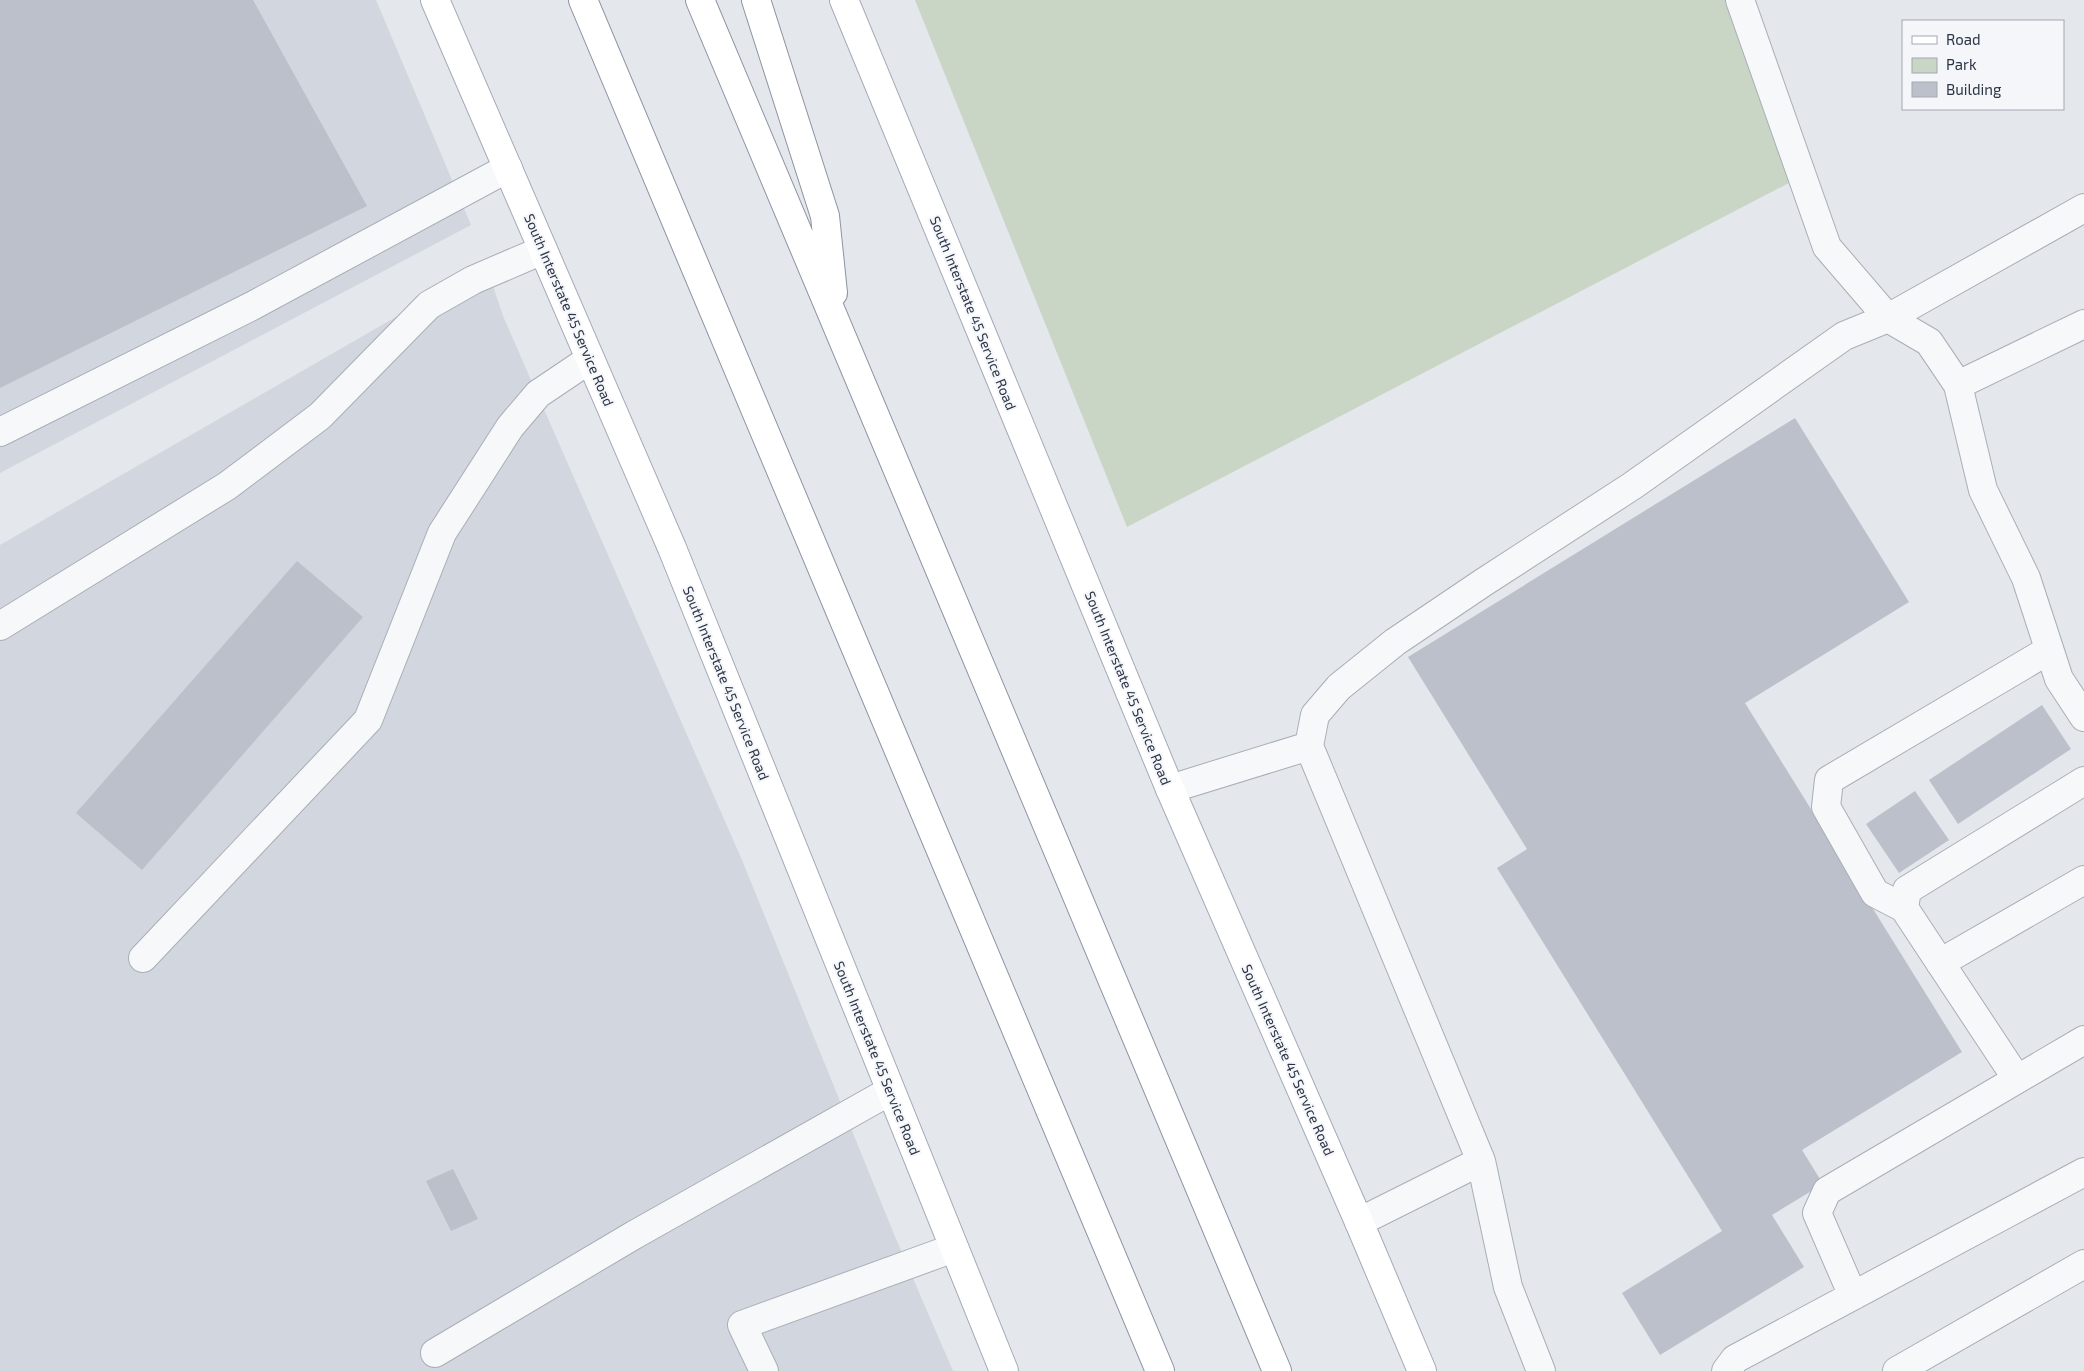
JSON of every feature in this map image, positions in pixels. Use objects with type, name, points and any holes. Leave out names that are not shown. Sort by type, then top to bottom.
[{"type":"main road","name":"South Interstate 45 Service Road","points":[[435,0],[672,548],[1004,1371]]},
{"type":"main road","points":[[583,0],[1160,1371]]},
{"type":"main road","points":[[700,0],[1277,1371]]},
{"type":"main road","points":[[756,0],[825,216],[837,325]]},
{"type":"main road","name":"South Interstate 45 Service Road","points":[[844,0],[1170,789],[1422,1371]]},
{"type":"lane","points":[[1740,0],[1827,247],[1888,318],[1929,342],[1958,385],[1983,490],[2026,578],[2059,678],[2084,717]]},
{"type":"lane","points":[[0,432],[252,306],[508,168]]},
{"type":"lane","points":[[1541,1371],[1508,1287],[1481,1161],[1309,746],[1316,716],[1339,687],[1395,642],[1632,486],[1844,336],[1888,318],[2084,208]]},
{"type":"lane","points":[[0,626],[227,486],[320,416],[430,305],[474,280],[543,250]]},
{"type":"lane","points":[[1958,385],[2084,324]]},
{"type":"lane","points":[[143,958],[368,720],[442,533],[510,427],[538,394],[590,358]]},
{"type":"lane","points":[[2017,1079],[1904,908],[1875,893],[1826,807],[1829,780],[2050,650]]},
{"type":"lane","points":[[1170,789],[1309,746]]},
{"type":"lane","points":[[1904,908],[1907,890],[2084,781]]},
{"type":"lane","points":[[1940,963],[2084,880]]},
{"type":"lane","points":[[1853,1296],[1817,1213],[1827,1191],[2084,1040]]},
{"type":"lane","points":[[435,1353],[634,1234],[890,1090]]},
{"type":"lane","points":[[1359,1222],[1481,1161]]},
{"type":"lane","points":[[1726,1371],[1735,1359],[2084,1172]]},
{"type":"lane","points":[[764,1371],[742,1325],[954,1248]]},
{"type":"lane","points":[[1897,1371],[2084,1264]]},
{"type":"shaded area","points":[[0,0],[376,0],[471,225],[0,473]]},
{"type":"shaded area","points":[[486,265],[503,316],[742,860],[896,1239],[953,1371],[0,1371],[0,545]]},
{"type":"green space","points":[[915,0],[1741,0],[1810,172],[1127,527]]},
{"type":"building","points":[[0,0],[253,0],[367,206],[0,388]]},
{"type":"building","points":[[1795,418],[1909,602],[1745,703],[1962,1052],[1802,1150],[1823,1184],[1772,1215],[1804,1267],[1660,1355],[1622,1293],[1722,1231],[1497,868],[1527,849],[1408,657]]},
{"type":"building","points":[[297,561],[363,617],[142,870],[76,813]]},
{"type":"building","points":[[2042,705],[2071,749],[1958,824],[1929,780]]},
{"type":"building","points":[[1915,791],[1949,840],[1899,873],[1866,824]]},
{"type":"building","points":[[453,1169],[478,1219],[451,1231],[426,1181]]}]
